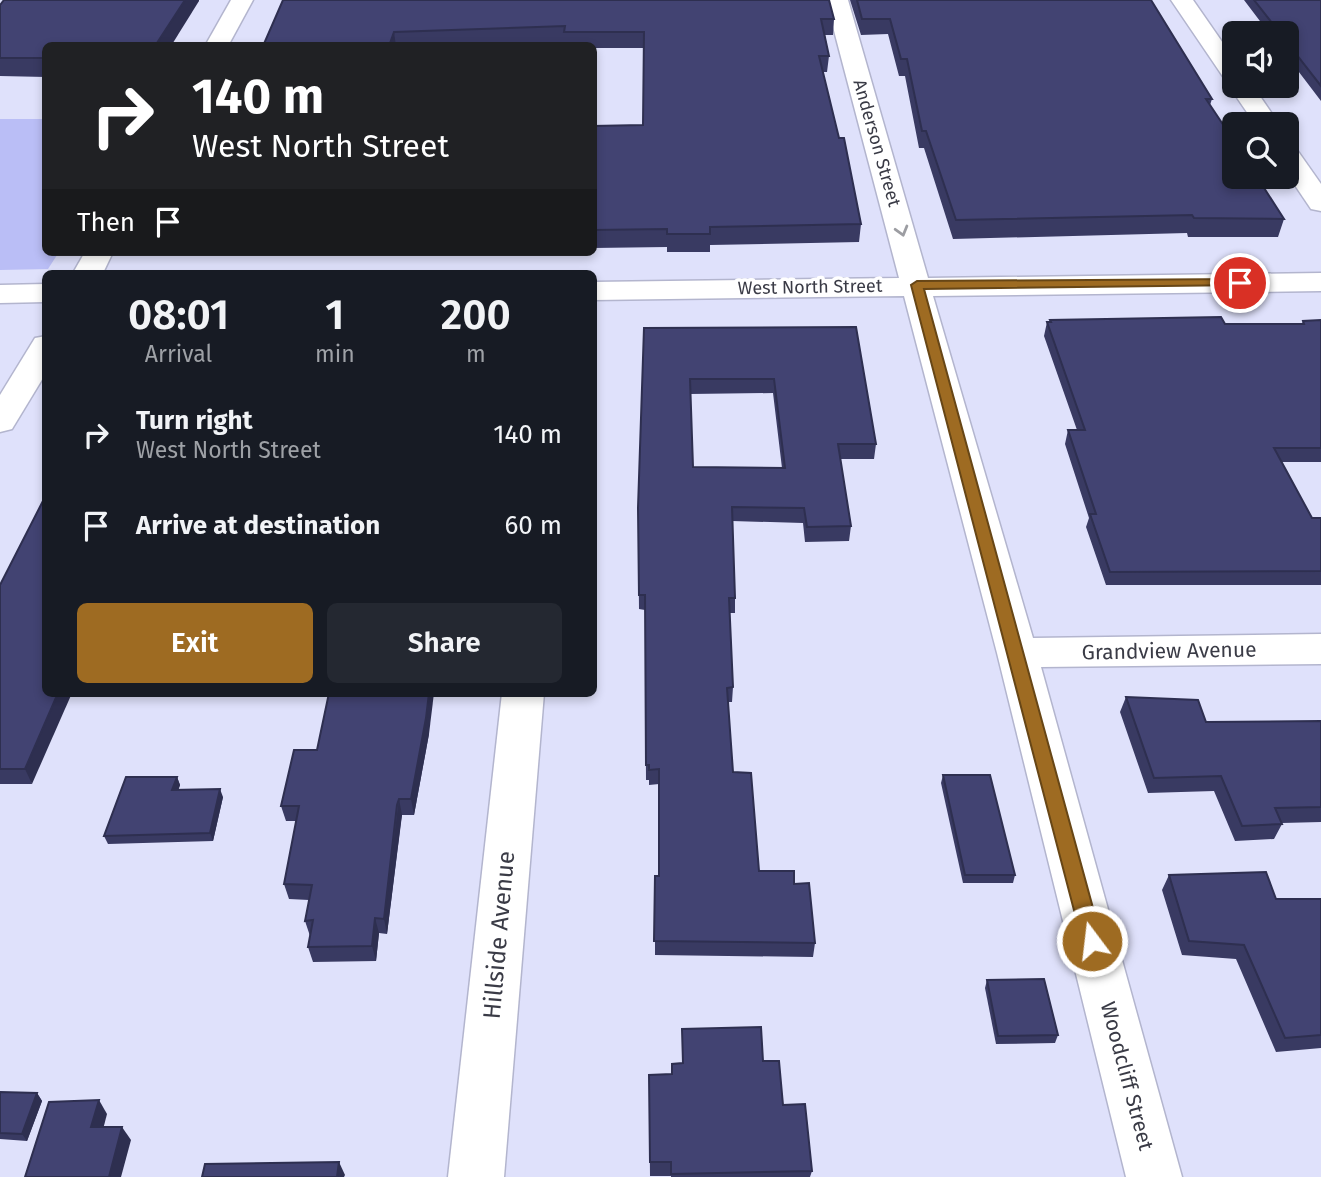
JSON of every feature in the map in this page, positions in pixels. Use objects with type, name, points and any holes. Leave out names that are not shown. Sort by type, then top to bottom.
[{"type":"street","points":[[218,42],[242,0]]},
{"type":"street","name":"Anderson Street","points":[[837,0],[917,285]]},
{"type":"street","points":[[1182,0],[1222,58]]},
{"type":"street","points":[[1299,171],[1321,203]]},
{"type":"street","name":"West North Street","points":[[597,291],[1321,282]]},
{"type":"street","name":"Woodcliff Street","points":[[917,285],[1017,653],[1154,1177]]},
{"type":"street","points":[[0,294],[42,293]]},
{"type":"street","points":[[0,422],[42,352]]},
{"type":"street","name":"Grandview Avenue","points":[[1017,653],[1321,649]]},
{"type":"street","name":"Hillside Avenue","points":[[476,1177],[523,697]]},
{"type":"shaded area","points":[[0,119],[42,119],[42,256],[56,256],[48,269],[0,270]]},
{"type":"building","points":[[4,0],[185,0],[158,42],[42,42],[42,58],[0,58],[0,5]]},
{"type":"building","points":[[283,0],[829,0],[834,19],[821,19],[829,56],[819,56],[839,138],[844,138],[861,224],[710,227],[710,234],[667,234],[667,229],[597,230],[597,126],[643,125],[644,32],[564,32],[565,26],[394,32],[390,42],[265,42]]},
{"type":"building","points":[[857,0],[1151,0],[1212,99],[1206,99],[1222,123],[1222,189],[1265,189],[1284,219],[1194,218],[1192,215],[956,220],[926,131],[922,131],[907,59],[901,59],[890,19],[862,19]]},
{"type":"building","points":[[1254,0],[1321,0],[1321,86],[1299,58],[1299,21],[1271,21]]},
{"type":"building","points":[[1221,317],[1225,324],[1304,324],[1303,321],[1321,320],[1321,448],[1274,448],[1312,518],[1321,518],[1321,571],[1110,572],[1090,514],[1096,514],[1068,430],[1085,430],[1047,322]]},
{"type":"building","points":[[856,327],[876,444],[838,444],[851,526],[807,527],[804,508],[732,507],[735,598],[729,598],[733,687],[727,688],[733,772],[751,773],[759,871],[794,871],[794,884],[809,883],[815,943],[654,941],[655,876],[659,876],[659,769],[649,770],[649,765],[646,765],[645,595],[639,595],[638,508],[644,328]],"holes":[[[690,379],[774,379],[785,468],[693,467]]]},
{"type":"building","points":[[42,503],[42,697],[56,697],[25,769],[0,769],[0,585]]},
{"type":"building","points":[[328,697],[429,697],[411,799],[399,799],[397,805],[384,919],[375,918],[372,946],[308,947],[313,920],[305,921],[312,885],[284,884],[299,806],[281,806],[294,750],[317,750]]},
{"type":"building","points":[[1126,697],[1198,700],[1206,722],[1321,721],[1321,807],[1275,808],[1282,824],[1242,826],[1221,776],[1154,778]]},
{"type":"building","points":[[943,775],[990,775],[1015,875],[965,875]]},
{"type":"building","points":[[126,777],[177,777],[172,790],[220,789],[210,833],[104,836]]},
{"type":"building","points":[[1266,872],[1276,899],[1321,899],[1321,1035],[1285,1038],[1244,945],[1189,941],[1169,875]]},
{"type":"building","points":[[1044,979],[1058,1035],[998,1036],[987,980]]},
{"type":"building","points":[[761,1027],[763,1061],[779,1061],[783,1105],[805,1104],[812,1171],[671,1174],[671,1162],[650,1162],[649,1075],[672,1074],[672,1064],[683,1063],[682,1029]]},
{"type":"building","points":[[0,1092],[37,1093],[22,1134],[0,1133]]},
{"type":"building","points":[[99,1100],[91,1127],[122,1127],[109,1177],[25,1177],[49,1102]]},
{"type":"building","points":[[339,1162],[337,1177],[202,1177],[205,1164]]},
{"type":"route","points":[[1092,941],[917,285],[1240,283]]}]
